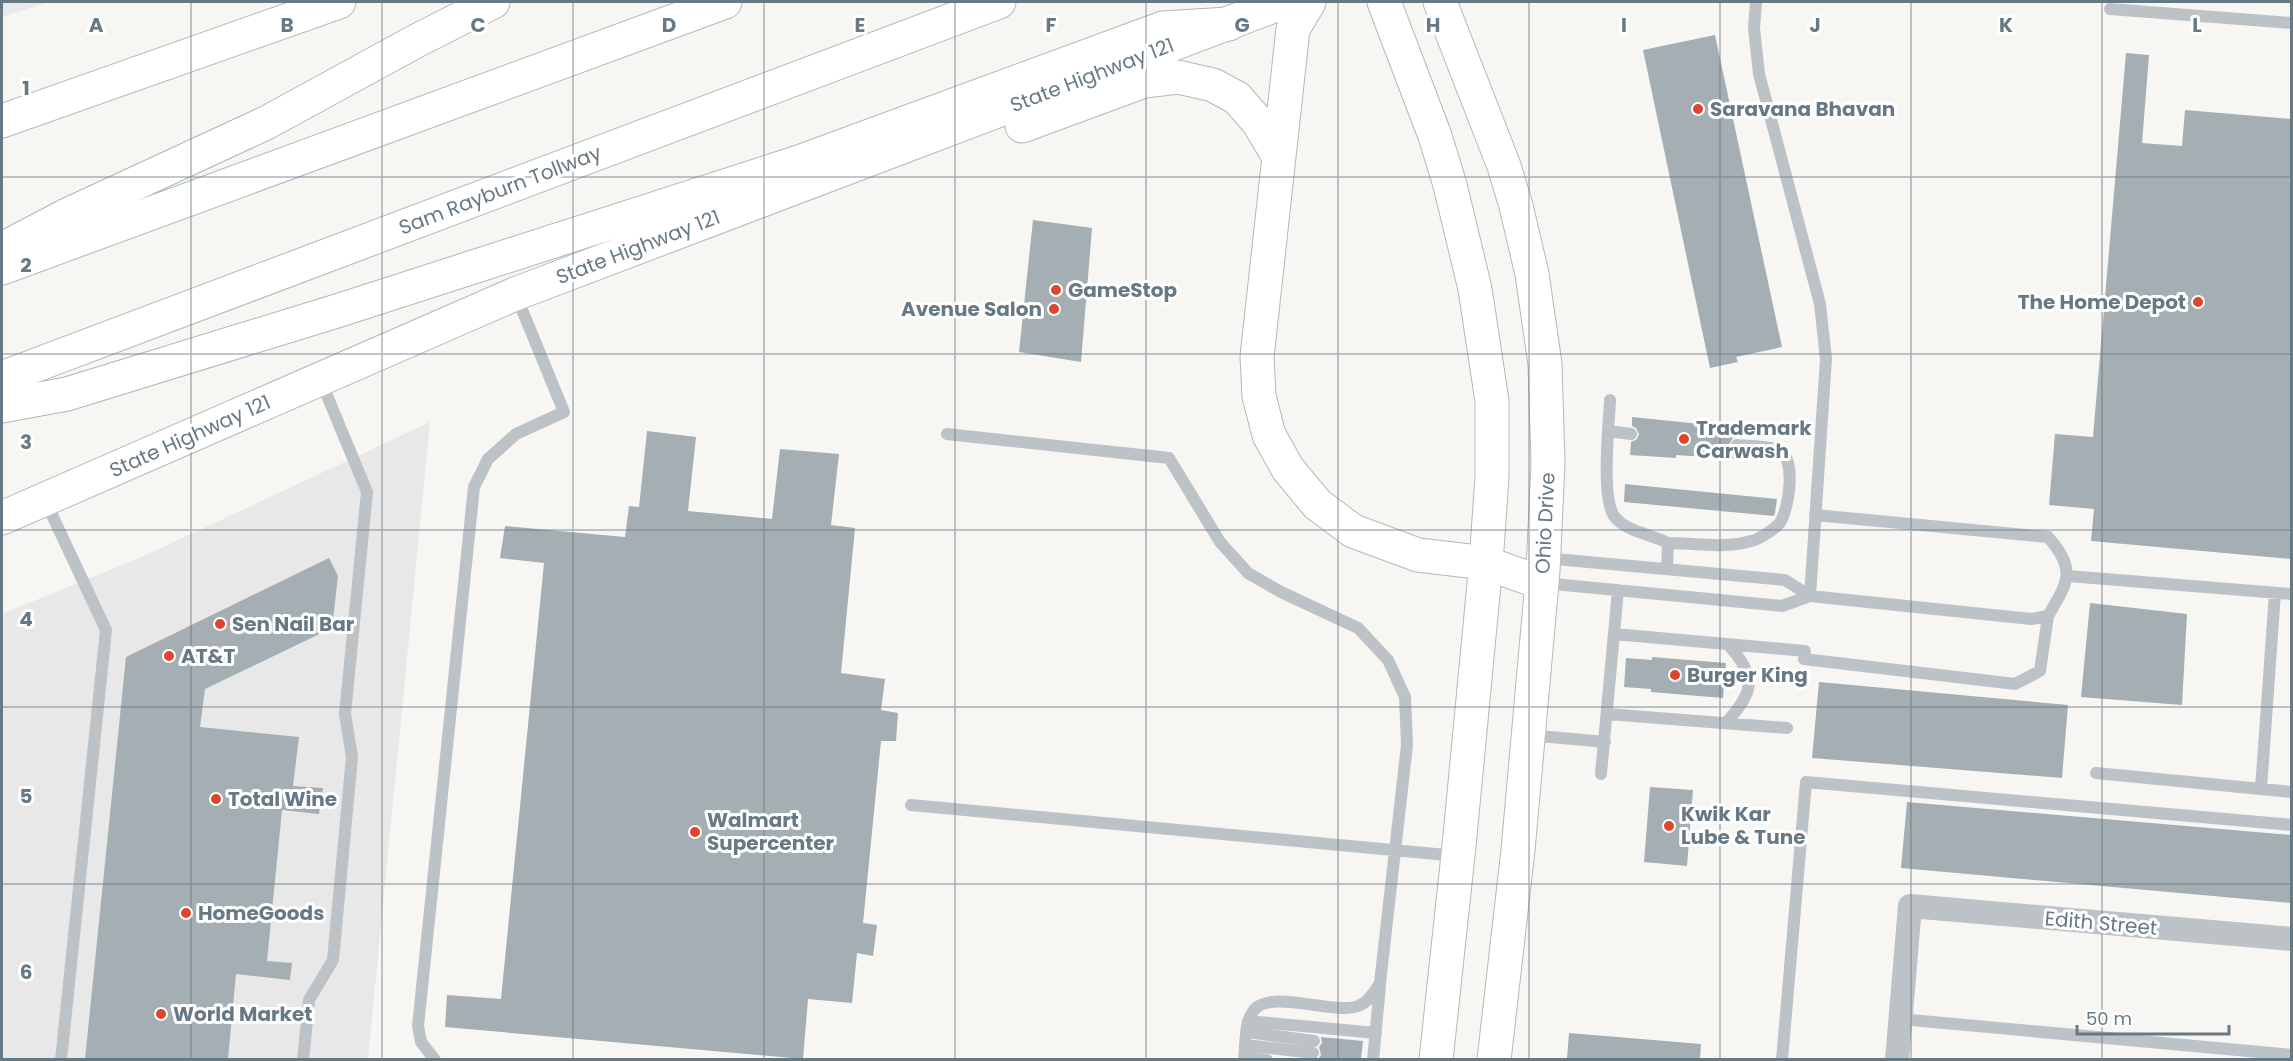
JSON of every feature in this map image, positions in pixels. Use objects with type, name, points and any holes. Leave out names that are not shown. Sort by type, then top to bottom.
[{"type":"main road","points":[[2,121],[287,15],[339,2]]},
{"type":"main road","points":[[2,249],[65,216],[266,123],[417,40],[493,2]]},
{"type":"main road","points":[[2,268],[725,2]]},
{"type":"main road","name":"Sam Rayburn Tollway","points":[[2,378],[999,2]]},
{"type":"main road","name":"State Highway 121","points":[[2,518],[516,294],[1284,2]]},
{"type":"main road","points":[[1309,2],[1293,29],[1257,357],[1259,396],[1269,435],[1288,469],[1317,504],[1353,531],[1418,555],[1542,570]]},
{"type":"main road","name":"Ohio Drive","points":[[1443,8],[1504,166],[1516,206],[1532,274],[1545,364],[1548,463],[1542,570],[1518,850],[1494,1059]]},
{"type":"main road","points":[[1390,16],[1438,146],[1461,225],[1475,288],[1492,401],[1492,477],[1486,563],[1436,1059]]},
{"type":"main road","points":[[2,406],[67,394],[340,310],[799,162],[1163,28],[1229,24]]},
{"type":"main road","points":[[822,177],[923,163],[1144,81],[1178,77],[1213,85],[1237,98],[1258,122],[1280,158]]},
{"type":"street","name":"Edith Street","points":[[1900,1019],[1910,906],[2292,939]]},
{"type":"street","points":[[1897,1059],[1900,1019]]},
{"type":"lane","points":[[1756,2],[1754,28],[1759,74],[1822,316],[1826,359],[1810,596]]},
{"type":"lane","points":[[2110,9],[2292,23]]},
{"type":"lane","points":[[435,1059],[421,1042],[418,1026],[474,487],[488,459],[516,434],[564,412],[516,294]]},
{"type":"lane","points":[[303,1059],[309,1000],[333,960],[352,757],[345,714],[368,492],[320,379]]},
{"type":"lane","points":[[1610,400],[1607,493],[1614,515],[1629,528],[1658,537],[1668,543],[1729,544],[1752,541],[1780,523],[1790,481],[1787,459],[1779,450],[1737,445]]},
{"type":"lane","points":[[1608,431],[1631,434]]},
{"type":"lane","points":[[947,435],[1169,458],[1220,542],[1248,573],[1281,592],[1358,628],[1388,660],[1405,697],[1407,745],[1376,1033],[1369,1054]]},
{"type":"lane","points":[[44,499],[106,630],[61,1059]]},
{"type":"lane","points":[[1614,634],[1728,644],[2015,684],[2040,671],[2048,616],[2068,576],[2059,549],[2048,537],[1815,515]]},
{"type":"lane","points":[[1667,569],[1668,543]]},
{"type":"lane","points":[[1542,570],[1667,569],[1785,580],[1810,596]]},
{"type":"lane","points":[[1542,570],[1618,590],[1782,606],[1810,596],[2031,619],[2048,616]]},
{"type":"lane","points":[[2068,576],[2292,594]]},
{"type":"lane","points":[[1601,774],[1618,590]]},
{"type":"lane","points":[[2261,789],[2275,593]]},
{"type":"lane","points":[[1726,723],[1745,697],[1749,679],[1742,660],[1728,644]]},
{"type":"lane","points":[[1607,714],[1787,728]]},
{"type":"lane","points":[[1527,735],[1605,742]]},
{"type":"lane","points":[[2096,773],[2292,792]]},
{"type":"lane","points":[[1782,1059],[1806,782],[2292,825]]},
{"type":"lane","points":[[911,805],[1458,857]]},
{"type":"lane","points":[[1245,1054],[1247,1027],[1254,1008],[1268,1001],[1358,1006],[1371,997],[1380,983]]},
{"type":"lane","points":[[1900,1019],[2292,1055]]},
{"type":"lane","points":[[1247,1027],[1376,1033]]},
{"type":"lane","points":[[1245,1054],[1313,1047],[1247,1027]]},
{"type":"lane","points":[[1245,1054],[1265,1059]]},
{"type":"shaded area","points":[[2,2],[48,2],[2,17]]},
{"type":"shaded area","points":[[430,422],[368,1059],[2,1060],[2,614],[144,556]]},
{"type":"building","points":[[1715,35],[1782,347],[1736,357],[1738,362],[1710,368],[1643,50]]},
{"type":"building","name":"The Home Depot","points":[[2126,53],[2149,55],[2142,143],[2182,146],[2185,110],[2292,119],[2292,559],[2091,541],[2094,509],[2049,505],[2055,434],[2093,437]]},
{"type":"building","name":"GameStop","points":[[1033,220],[1092,228],[1081,362],[1019,352]]},
{"type":"building","name":"Trademark Carwash","points":[[1632,417],[1739,428],[1738,437],[1733,438],[1729,444],[1730,449],[1737,453],[1736,459],[1630,455],[1631,442],[1637,439],[1639,434],[1632,426]]},
{"type":"building","name":"Walmart Supercenter","points":[[647,431],[696,437],[688,511],[772,519],[780,449],[839,454],[831,525],[855,528],[841,673],[885,679],[881,710],[898,713],[896,741],[881,741],[863,923],[877,925],[873,956],[857,953],[852,1003],[808,999],[803,1059],[445,1027],[447,995],[501,999],[544,563],[500,558],[505,526],[625,537],[629,506],[639,507]]},
{"type":"building","points":[[1625,484],[1777,499],[1775,513],[1774,516],[1624,502]]},
{"type":"building","points":[[329,558],[338,576],[332,628],[205,689],[200,727],[299,737],[293,786],[323,788],[319,814],[282,810],[267,961],[292,963],[290,980],[236,974],[228,1059],[85,1059],[126,657]]},
{"type":"building","points":[[2090,603],[2187,614],[2182,705],[2081,697]]},
{"type":"building","name":"Burger King","points":[[1652,657],[1726,663],[1723,698],[1651,692],[1651,689],[1624,687],[1626,658],[1652,660]]},
{"type":"building","points":[[1819,682],[2068,705],[2062,778],[1812,758]]},
{"type":"building","name":"Kwik Kar Lube & Tune","points":[[1650,787],[1693,790],[1687,866],[1644,862]]},
{"type":"building","points":[[1907,802],[2292,835],[2292,903],[1901,868]]},
{"type":"building","points":[[1569,1033],[1701,1044],[1700,1059],[1567,1059]]},
{"type":"building","points":[[1321,1037],[1363,1041],[1361,1059],[1318,1059],[1321,1055],[1319,1047],[1322,1043]]},
{"type":"place","name":"Saravana Bhavan","points":[[1698,109]]},
{"type":"place","name":"GameStop","points":[[1056,290]]},
{"type":"place","name":"The Home Depot","points":[[2198,302]]},
{"type":"place","name":"Avenue Salon","points":[[1054,309]]},
{"type":"place","name":"Trademark Carwash","points":[[1684,439]]},
{"type":"place","name":"Sen Nail Bar","points":[[220,624]]},
{"type":"place","name":"AT&T","points":[[169,656]]},
{"type":"place","name":"Burger King","points":[[1675,675]]},
{"type":"place","name":"Total Wine","points":[[216,799]]},
{"type":"place","name":"Kwik Kar Lube & Tune","points":[[1669,826]]},
{"type":"place","name":"Walmart Supercenter","points":[[695,832]]},
{"type":"place","name":"HomeGoods","points":[[186,913]]},
{"type":"place","name":"World Market","points":[[161,1014]]}]
